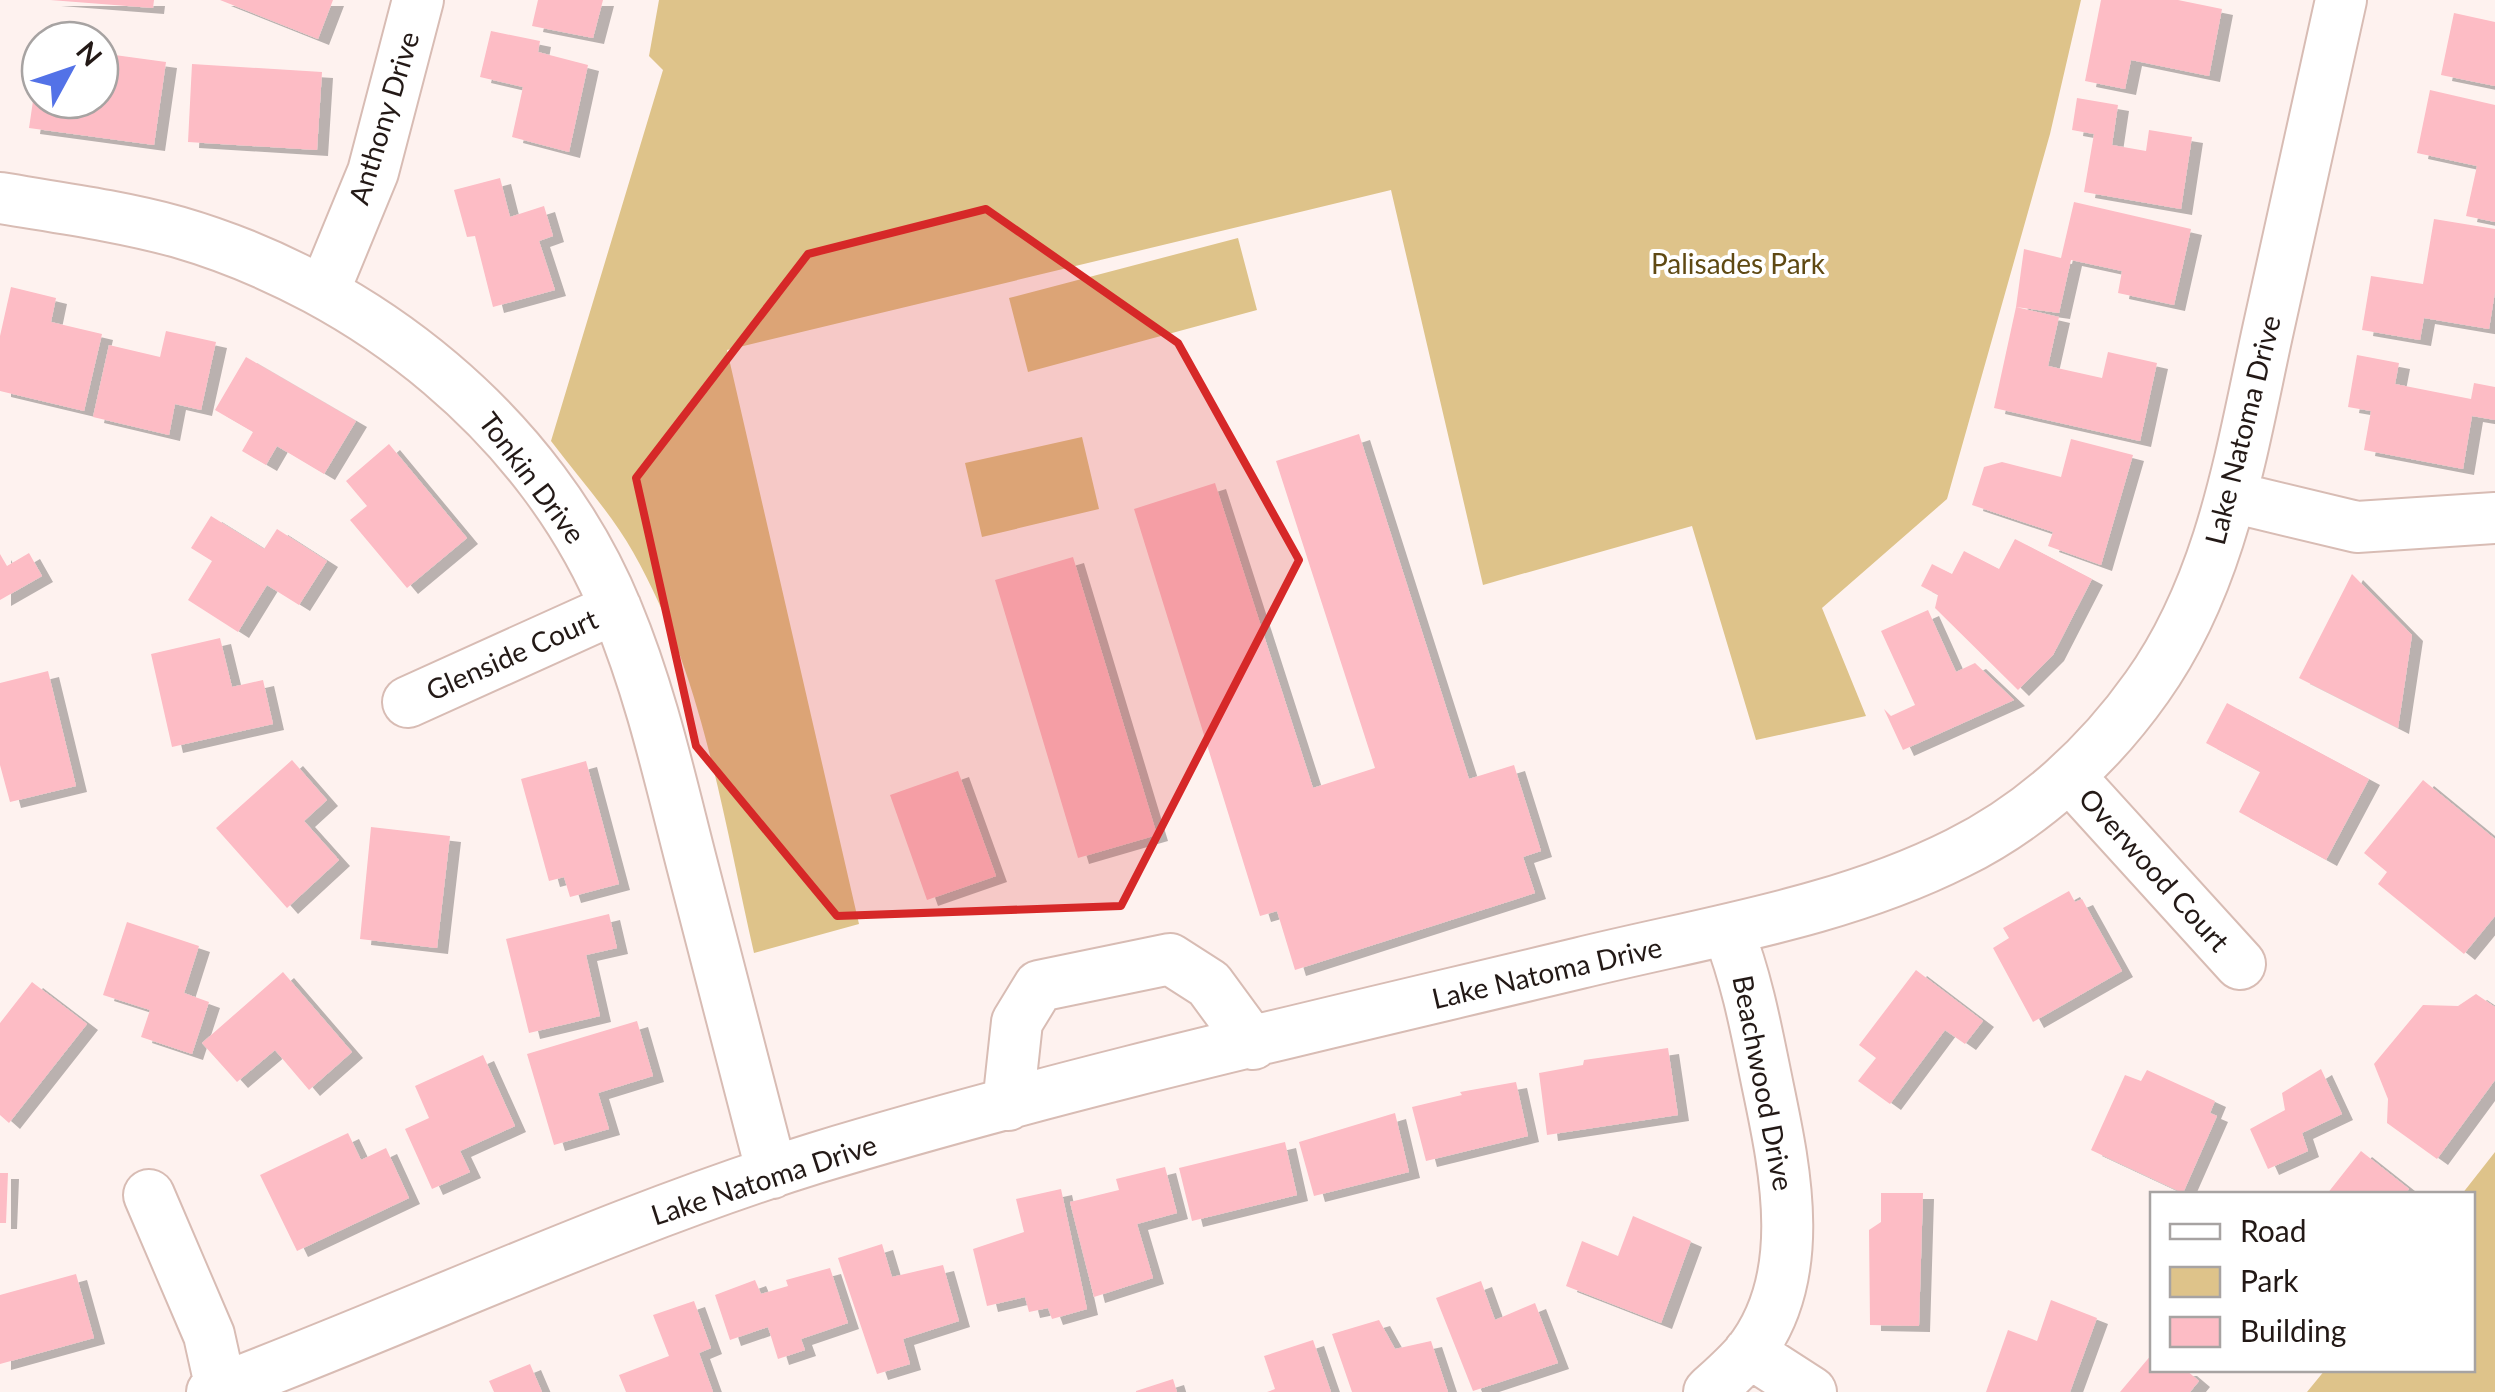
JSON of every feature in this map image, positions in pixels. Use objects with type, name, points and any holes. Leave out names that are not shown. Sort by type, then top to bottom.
[{"type":"street","name":"Anthony Drive","points":[[324,291],[373,172],[418,0]]},
{"type":"street","name":"Lake Natoma Drive","points":[[217,1390],[703,1196],[772,1173],[1008,1105],[1253,1044],[1582,940],[1728,932],[1814,883],[1959,853],[2017,819],[2069,776],[2150,685],[2196,604],[2232,497],[2341,0]]},
{"type":"street","name":"Tonkin Drive","points":[[0,198],[181,233],[324,291],[415,351],[498,425],[575,528],[616,608],[648,696],[772,1173]]},
{"type":"street","points":[[2232,497],[2356,528],[2495,518]]},
{"type":"street","name":"Glenside Court","points":[[408,702],[616,608]]},
{"type":"street","name":"Overwood Court","points":[[2069,776],[2240,964]]},
{"type":"street","name":"Beachwood Drive","points":[[1709,1392],[1750,1352],[1777,1296],[1789,1234],[1784,1163],[1746,978],[1728,932]]},
{"type":"street","points":[[1008,1105],[1018,1022],[1039,986],[1170,959],[1209,984],[1253,1044]]},
{"type":"street","points":[[149,1195],[209,1335],[217,1390]]},
{"type":"street","points":[[1750,1352],[1811,1392]]},
{"type":"highlighted area","points":[[986,209],[1178,343],[1299,560],[1121,906],[837,916],[696,746],[636,478],[808,254]]},
{"type":"green space","name":"Palisades Park","points":[[659,0],[2081,0],[2050,134],[1947,499],[1822,608],[1866,716],[1756,740],[1692,526],[1483,585],[1391,190],[727,350],[859,924],[754,953],[721,799],[677,647],[633,552],[605,509],[551,441],[663,70],[649,56]]},
{"type":"green space","points":[[1238,238],[1257,310],[1028,372],[1009,298]]},
{"type":"green space","points":[[1082,437],[1099,509],[982,537],[965,463]]},
{"type":"green space","points":[[2495,1152],[2495,1392],[2307,1392],[2323,1372],[2475,1372],[2475,1192],[2464,1192]]},
{"type":"building","points":[[50,0],[154,0],[153,8]]},
{"type":"building","points":[[220,0],[333,0],[318,39]]},
{"type":"building","points":[[538,0],[603,0],[593,38],[532,26]]},
{"type":"building","points":[[2101,0],[2178,0],[2222,9],[2209,76],[2131,60],[2125,89],[2085,81]]},
{"type":"building","points":[[2454,13],[2495,22],[2495,86],[2441,75]]},
{"type":"building","points":[[491,31],[540,41],[538,52],[588,65],[569,152],[512,137],[523,87],[480,77]]},
{"type":"building","points":[[120,56],[166,62],[154,145],[29,128],[30,120],[120,120]]},
{"type":"building","points":[[192,64],[322,72],[317,150],[188,142]]},
{"type":"building","points":[[2430,90],[2495,105],[2495,222],[2466,216],[2477,166],[2417,153]]},
{"type":"building","points":[[2077,98],[2118,105],[2112,145],[2146,151],[2149,130],[2192,137],[2181,209],[2084,192],[2094,134],[2072,130]]},
{"type":"building","points":[[500,178],[510,217],[544,206],[553,236],[539,241],[555,290],[493,307],[475,236],[467,237],[454,190]]},
{"type":"building","points":[[2074,202],[2191,229],[2174,305],[2118,293],[2122,271],[2071,260],[2059,313],[2016,307],[2024,249],[2061,258]]},
{"type":"building","points":[[2434,219],[2495,229],[2495,292],[2489,329],[2424,318],[2420,340],[2362,330],[2371,276],[2423,284]]},
{"type":"building","points":[[11,287],[56,298],[51,322],[102,334],[84,411],[0,391],[0,336]]},
{"type":"building","points":[[2016,307],[2059,317],[2048,366],[2102,378],[2108,352],[2157,363],[2140,441],[1994,408]]},
{"type":"building","points":[[166,331],[216,342],[201,410],[175,404],[169,435],[93,417],[109,345],[160,357]]},
{"type":"building","points":[[2357,355],[2399,363],[2395,384],[2471,399],[2474,383],[2495,387],[2495,420],[2472,416],[2463,469],[2364,450],[2371,411],[2348,407]]},
{"type":"building","points":[[246,357],[356,421],[324,474],[277,446],[266,465],[242,451],[253,432],[215,410]]},
{"type":"building","points":[[1359,434],[1469,779],[1514,765],[1541,851],[1523,857],[1535,893],[1295,970],[1277,911],[1260,916],[1134,509],[1215,483],[1313,788],[1375,768],[1276,461]]},
{"type":"building","points":[[2071,439],[2133,455],[2101,565],[2048,546],[2053,532],[1972,505],[1984,467],[2002,462],[2061,477]]},
{"type":"building","points":[[389,444],[467,538],[407,588],[350,520],[367,506],[346,481]]},
{"type":"building","points":[[211,516],[264,549],[277,529],[327,561],[299,605],[267,585],[238,632],[188,600],[212,561],[191,548]]},
{"type":"building","points":[[2015,539],[2092,579],[2053,655],[2018,690],[1935,608],[1938,595],[1921,586],[1932,564],[1952,574],[1964,551],[1999,569]]},
{"type":"building","points":[[29,553],[42,576],[0,600],[0,554],[7,566]]},
{"type":"building","points":[[1073,557],[1157,835],[1078,858],[995,580]]},
{"type":"building","points":[[2352,574],[2412,635],[2398,728],[2299,678]]},
{"type":"building","points":[[1928,610],[1956,672],[1975,663],[2014,700],[1903,750],[1884,709],[1891,716],[1915,705],[1881,631]]},
{"type":"building","points":[[220,638],[232,687],[263,680],[273,724],[172,747],[151,654]]},
{"type":"building","points":[[48,671],[76,786],[10,802],[0,765],[0,683]]},
{"type":"building","points":[[2227,703],[2369,779],[2326,860],[2239,812],[2260,772],[2206,743]]},
{"type":"building","points":[[292,760],[327,800],[304,821],[339,860],[287,908],[216,828]]},
{"type":"building","points":[[586,761],[619,884],[570,897],[564,877],[549,881],[521,779]]},
{"type":"building","points":[[958,771],[996,876],[927,900],[890,795]]},
{"type":"building","points":[[2423,780],[2495,839],[2495,916],[2464,954],[2378,884],[2387,872],[2364,853]]},
{"type":"building","points":[[371,827],[450,836],[437,948],[360,939]]},
{"type":"building","points":[[2069,891],[2075,902],[2082,899],[2122,971],[2033,1022],[1993,948],[2009,938],[2003,928]]},
{"type":"building","points":[[609,914],[617,948],[586,955],[600,1016],[529,1033],[506,939]]},
{"type":"building","points":[[127,922],[199,946],[184,993],[209,1002],[192,1054],[141,1037],[150,1010],[103,995]]},
{"type":"building","points":[[1916,970],[1983,1021],[1965,1044],[1945,1030],[1890,1104],[1858,1081],[1876,1058],[1859,1045]]},
{"type":"building","points":[[283,972],[352,1052],[309,1090],[275,1050],[237,1082],[202,1043]]},
{"type":"building","points":[[32,982],[87,1024],[9,1123],[0,1115],[0,1023]]},
{"type":"building","points":[[2476,994],[2495,1007],[2495,1080],[2437,1159],[2387,1123],[2388,1099],[2374,1064],[2423,1005],[2458,1006]]},
{"type":"building","points":[[637,1021],[653,1076],[598,1093],[609,1129],[554,1145],[527,1054]]},
{"type":"building","points":[[1668,1048],[1678,1115],[1547,1135],[1539,1073],[1583,1065],[1584,1060]]},
{"type":"building","points":[[483,1055],[515,1126],[460,1151],[470,1172],[432,1189],[405,1129],[429,1118],[415,1086]]},
{"type":"building","points":[[2321,1069],[2342,1114],[2302,1133],[2308,1151],[2268,1169],[2250,1129],[2285,1110],[2282,1093]]},
{"type":"building","points":[[2147,1070],[2215,1101],[2210,1113],[2217,1116],[2183,1192],[2091,1150],[2125,1075],[2141,1081]]},
{"type":"building","points":[[1516,1082],[1528,1136],[1426,1161],[1412,1107],[1462,1095],[1460,1092]]},
{"type":"building","points":[[1395,1113],[1409,1172],[1314,1196],[1299,1142]]},
{"type":"building","points":[[348,1133],[361,1160],[386,1148],[409,1198],[297,1251],[260,1175]]},
{"type":"building","points":[[1285,1142],[1297,1195],[1192,1221],[1179,1168]]},
{"type":"building","points":[[2361,1151],[2409,1189],[2407,1192],[2329,1192]]},
{"type":"building","points":[[1165,1167],[1177,1213],[1137,1224],[1153,1278],[1094,1297],[1070,1202],[1119,1190],[1116,1179]]},
{"type":"building","points":[[0,1173],[8,1173],[6,1223],[0,1223]]},
{"type":"building","points":[[1061,1189],[1087,1309],[1052,1319],[1048,1308],[1029,1312],[1025,1297],[987,1306],[973,1249],[1024,1232],[1016,1199]]},
{"type":"building","points":[[1881,1193],[1923,1193],[1919,1326],[1870,1325],[1869,1230],[1881,1222]]},
{"type":"building","points":[[1633,1216],[1691,1241],[1661,1323],[1566,1286],[1582,1241],[1618,1256]]},
{"type":"building","points":[[882,1244],[892,1277],[943,1265],[959,1321],[903,1339],[910,1364],[877,1374],[838,1258]]},
{"type":"building","points":[[830,1268],[848,1323],[801,1339],[805,1350],[778,1359],[768,1327],[730,1340],[715,1295],[755,1280],[761,1294],[788,1286],[786,1280]]},
{"type":"building","points":[[76,1274],[94,1338],[0,1364],[0,1295]]},
{"type":"building","points":[[1481,1281],[1495,1320],[1535,1303],[1558,1363],[1473,1391],[1436,1298]]},
{"type":"building","points":[[2051,1300],[2097,1318],[2070,1392],[1986,1392],[2008,1330],[2037,1341]]},
{"type":"building","points":[[694,1301],[711,1348],[699,1353],[713,1392],[626,1392],[619,1375],[669,1356],[653,1315]]},
{"type":"building","points":[[1379,1320],[1395,1349],[1431,1341],[1448,1392],[1352,1392],[1332,1334]]},
{"type":"building","points":[[1313,1340],[1331,1392],[1267,1392],[1275,1389],[1264,1356]]},
{"type":"building","points":[[2150,1356],[2150,1372],[2188,1372],[2199,1381],[2190,1392],[2120,1392]]},
{"type":"building","points":[[530,1364],[542,1392],[494,1392],[489,1381]]},
{"type":"building","points":[[1173,1379],[1177,1392],[1136,1392],[1136,1391]]}]
